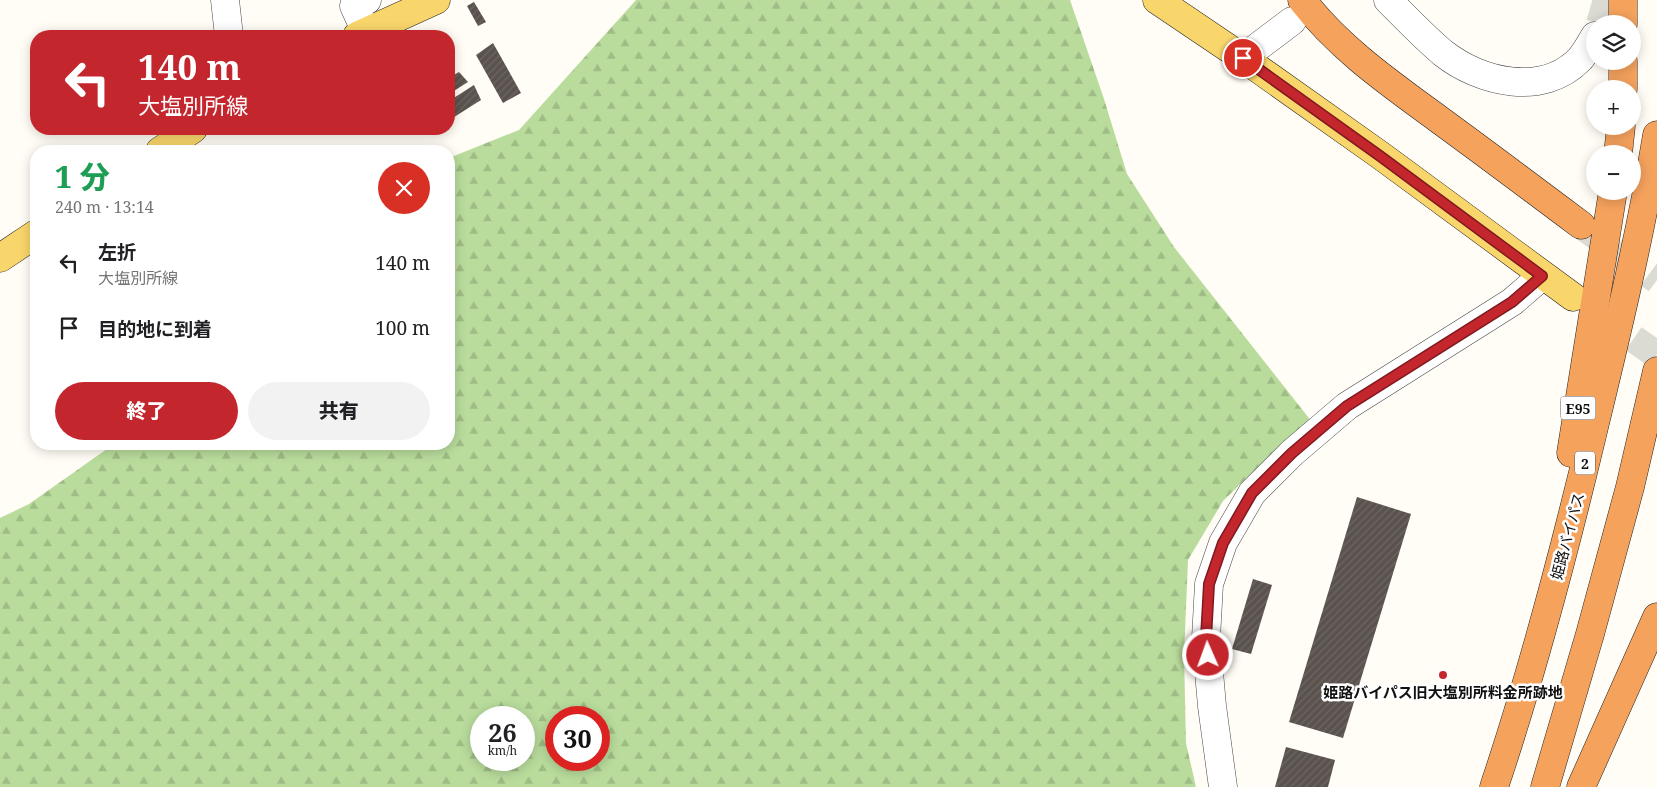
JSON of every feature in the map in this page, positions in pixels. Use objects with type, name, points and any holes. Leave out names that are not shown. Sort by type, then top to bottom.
[{"type":"highway","points":[[1297,10],[1316,18],[1341,44],[1375,72],[1584,217],[1358,38],[1323,0]]},
{"type":"highway","points":[[1623,0],[1623,15]]},
{"type":"highway","name":"姫路バイパス","points":[[1494,787],[1543,624],[1581,481],[1620,321],[1657,135]]},
{"type":"highway","name":"E95","points":[[1543,624],[1613,200]]},
{"type":"highway","points":[[1545,787],[1590,634],[1630,487],[1657,371]]},
{"type":"highway","points":[[1581,787],[1657,617]]},
{"type":"main road","points":[[371,30],[436,0]]},
{"type":"main road","points":[[1156,0],[1243,58],[1388,161],[1573,297]]},
{"type":"main road","points":[[169,145],[184,135]]},
{"type":"main road","points":[[0,258],[30,238]]},
{"type":"street","points":[[225,0],[228,30]]},
{"type":"street","points":[[361,30],[354,6],[367,0]]},
{"type":"street","points":[[1388,0],[1444,54],[1466,68],[1491,79],[1517,82],[1537,81],[1560,73],[1580,58],[1586,49]]},
{"type":"street","points":[[1243,58],[1297,10]]},
{"type":"street","points":[[1223,787],[1212,706],[1206,638],[1209,584],[1223,543],[1252,493],[1292,453],[1347,406],[1512,302],[1542,276]]},
{"type":"green space","points":[[636,0],[1070,0],[1127,174],[1174,247],[1312,422],[1285,441],[1223,501],[1188,560],[1184,655],[1186,743],[1196,787],[0,787],[0,518],[29,504],[106,450],[455,450],[455,156],[519,130]]},
{"type":"building","points":[[474,2],[486,22],[478,26],[467,6]]},
{"type":"building","points":[[493,43],[521,93],[503,103],[476,55]]},
{"type":"building","points":[[459,72],[468,82],[455,90],[455,74]]},
{"type":"building","points":[[474,85],[481,100],[455,116],[455,97]]},
{"type":"building","points":[[1357,497],[1411,514],[1343,738],[1289,722]]},
{"type":"building","points":[[1253,579],[1272,585],[1251,654],[1232,649]]},
{"type":"building","points":[[1286,747],[1335,760],[1328,787],[1275,787]]},
{"type":"tunnel","points":[[1603,15],[1607,0]]},
{"type":"tunnel","points":[[1581,225],[1657,280]]},
{"type":"tunnel","points":[[1599,315],[1657,355]]},
{"type":"place","name":"姫路バイパス旧大塩別所料金所跡地","points":[[1443,675]]},
{"type":"route","points":[[1208,655],[1206,638],[1209,584],[1223,543],[1252,493],[1292,453],[1347,406],[1512,302],[1542,276],[1380,156],[1243,58]]}]
